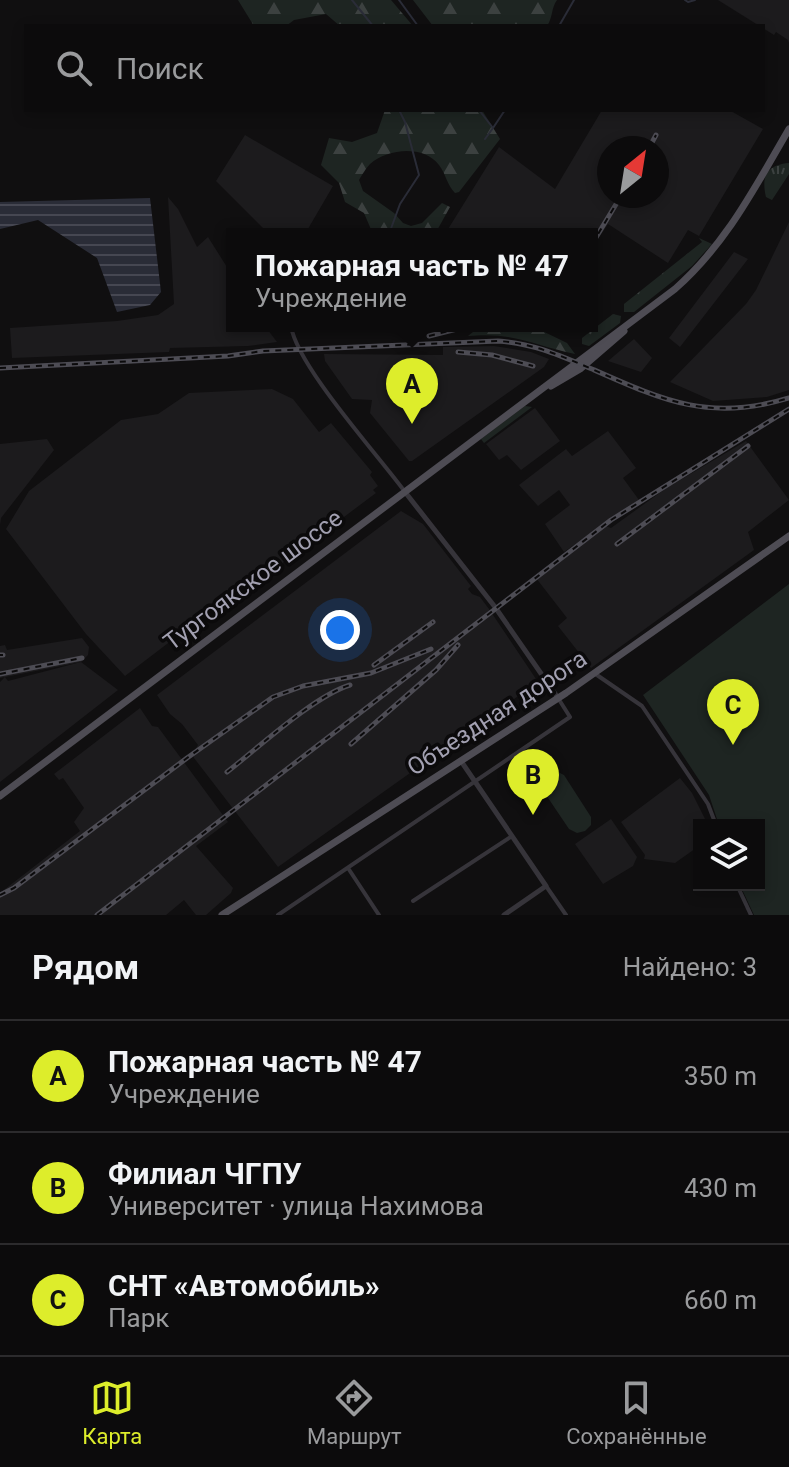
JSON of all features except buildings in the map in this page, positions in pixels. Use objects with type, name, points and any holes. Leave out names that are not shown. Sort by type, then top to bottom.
[{"type":"main road","name":"Тургоякское шоссе","points":[[0,796],[531,397],[580,369],[630,323],[675,289],[717,247],[789,129]]},
{"type":"main road","name":"Объездная дорога","points":[[222,915],[558,698],[789,536]]},
{"type":"street","points":[[278,915],[570,717],[495,607],[328,394],[292,332]]},
{"type":"street","points":[[594,673],[642,706],[708,804],[714,819]]},
{"type":"street","points":[[461,761],[566,915]]},
{"type":"street","points":[[413,901],[513,836]]},
{"type":"street","points":[[348,868],[379,915]]},
{"type":"street","points":[[504,915],[546,886]]},
{"type":"street","points":[[740,891],[751,915]]},
{"type":"shaded area","points":[[718,0],[789,0],[789,43],[776,32],[774,35],[765,29],[765,24],[756,24]]},
{"type":"shaded area","points":[[601,112],[733,112],[763,129],[699,236],[688,230],[668,263],[608,224],[598,239],[598,228],[449,228],[499,147],[555,189]]},
{"type":"shaded area","points":[[245,135],[333,186],[308,228],[263,228],[216,181]]},
{"type":"shaded area","points":[[168,197],[178,209],[197,247],[208,237],[226,266],[226,332],[270,332],[277,342],[170,348],[169,352],[12,358],[10,328],[158,315],[174,304]]},
{"type":"shaded area","points":[[150,198],[161,292],[150,305],[117,312],[97,258],[38,220],[0,229],[0,202]]},
{"type":"shaded area","points":[[789,222],[789,390],[767,397],[713,401],[670,382],[746,304]]},
{"type":"shaded area","points":[[734,252],[748,259],[680,347],[669,338]]},
{"type":"shaded area","points":[[634,339],[652,358],[641,372],[608,361]]},
{"type":"shaded area","points":[[494,346],[531,352],[549,359],[544,367],[412,461],[370,413],[372,400],[352,399],[325,361],[324,354],[443,355],[443,347]]},
{"type":"shaded area","points":[[272,389],[293,399],[319,432],[331,423],[372,472],[370,475],[378,486],[373,490],[376,493],[273,570],[269,566],[125,676],[86,634],[6,529],[29,491],[121,420],[158,414],[189,393]]},
{"type":"shaded area","points":[[535,408],[560,441],[521,470],[507,455],[499,460],[486,444]]},
{"type":"shaded area","points":[[608,431],[636,468],[623,478],[639,500],[564,552],[545,524],[570,505],[559,490],[538,506],[519,485],[566,449],[572,456]]},
{"type":"shaded area","points":[[47,439],[54,450],[1,518],[0,525],[0,444]]},
{"type":"shaded area","points":[[746,441],[789,500],[748,532],[754,550],[591,668],[558,626],[567,618],[536,578],[606,526],[611,528],[665,489]]},
{"type":"shaded area","points":[[401,511],[423,524],[471,586],[468,589],[480,597],[489,609],[538,682],[278,867],[194,758],[193,753],[198,745],[157,695]]},
{"type":"shaded area","points":[[82,638],[89,647],[88,655],[81,662],[0,678],[0,646],[5,645],[7,650]]},
{"type":"shaded area","points":[[81,662],[118,690],[0,782],[0,682],[5,677],[8,681]]},
{"type":"shaded area","points":[[140,708],[152,726],[158,727],[228,822],[196,846],[233,888],[231,893],[206,915],[196,915],[184,900],[166,915],[0,915],[0,893],[80,831],[74,822],[84,808],[63,778],[59,780],[54,774]]},
{"type":"shaded area","points":[[680,778],[692,793],[705,819],[693,819],[693,850],[675,863],[644,859],[645,855],[621,822]]},
{"type":"shaded area","points":[[611,819],[637,857],[633,866],[603,884],[575,844]]},
{"type":"green space","points":[[238,0],[391,0],[411,24],[338,24],[326,14],[294,20],[289,24],[253,24]]},
{"type":"green space","points":[[413,0],[557,0],[548,24],[431,24]]},
{"type":"green space","points":[[384,112],[483,112],[500,139],[459,192],[455,193],[439,165],[424,154],[396,152],[370,164],[359,180],[363,191],[403,223],[411,226],[422,223],[442,203],[450,207],[438,228],[370,228],[364,213],[345,202],[339,183],[321,165],[329,138],[352,142],[377,133]]},
{"type":"green space","points":[[789,163],[789,174],[772,200],[766,197],[764,183],[767,173],[775,166]]},
{"type":"green space","points":[[699,238],[712,244],[692,266],[634,312],[624,312],[624,304],[702,242]]},
{"type":"green space","points":[[613,314],[621,316],[620,323],[589,346],[582,344],[582,338],[590,332],[598,332],[598,326]]},
{"type":"green space","points":[[473,332],[544,332],[567,343],[575,354],[511,338],[468,336]]},
{"type":"green space","points":[[525,406],[532,407],[484,443],[481,439]]},
{"type":"green space","points":[[789,584],[789,915],[754,915],[743,891],[765,891],[765,819],[717,819],[709,795],[643,695]]},
{"type":"green space","points":[[554,770],[564,775],[591,817],[591,825],[585,831],[577,833],[569,829],[542,789],[543,776]]},
{"type":"waterway","points":[[352,0],[371,24]]},
{"type":"waterway","points":[[399,0],[417,24]]},
{"type":"waterway","points":[[560,24],[574,0]]},
{"type":"waterway","points":[[685,0],[695,0]]},
{"type":"waterway","points":[[391,228],[400,204],[419,175],[400,112]]},
{"type":"waterway","points":[[481,112],[493,128],[485,139]]},
{"type":"waterway","points":[[493,128],[504,112]]},
{"type":"railway","points":[[598,234],[614,208]]},
{"type":"railway","points":[[429,336],[445,332]]},
{"type":"railway","points":[[0,368],[228,356],[263,351],[498,341],[546,351],[665,399],[688,404],[735,408],[789,398]]},
{"type":"railway","points":[[458,352],[492,355],[533,366]]},
{"type":"railway","points":[[97,915],[611,520],[789,409]]},
{"type":"railway","points":[[617,544],[748,446]]},
{"type":"railway","points":[[374,665],[433,622]]},
{"type":"railway","points":[[351,744],[436,670],[458,645]]},
{"type":"railway","points":[[0,895],[14,888],[273,697],[303,686],[371,673],[431,649]]},
{"type":"railway","points":[[0,674],[82,658]]},
{"type":"railway","points":[[227,772],[303,711],[350,685]]},
{"type":"place","name":"Пожарная часть № 47","points":[[412,424]]},
{"type":"place","name":"СНТ «Автомобиль»","points":[[733,745]]},
{"type":"place","name":"Филиал ЧГПУ","points":[[533,815]]}]
